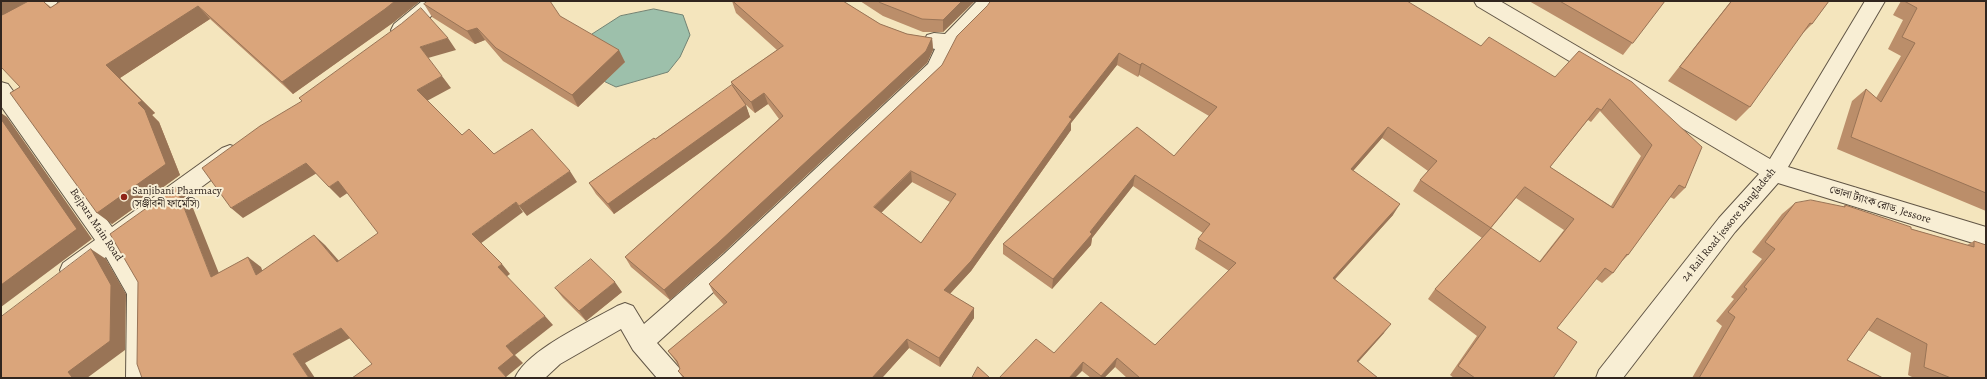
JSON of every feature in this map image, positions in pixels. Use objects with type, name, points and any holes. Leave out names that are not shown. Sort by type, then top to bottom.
[{"type":"street","points":[[1,28],[48,1]]},
{"type":"street","points":[[383,43],[436,1]]},
{"type":"street","points":[[641,342],[732,261],[935,70],[949,42],[979,13],[988,1]]},
{"type":"street","name":"ভোলা ট্যাংক রোড, Jessore","points":[[1484,1],[1774,172],[1986,237]]},
{"type":"street","name":"24 Rail Road jessore Bangladesh","points":[[1608,378],[1727,225],[1774,172],[1875,1]]},
{"type":"street","points":[[914,38],[921,41],[949,42]]},
{"type":"street","name":"Bejpara Main Road","points":[[1,90],[109,241],[139,292],[138,378]]},
{"type":"street","points":[[52,284],[109,241],[244,145]]},
{"type":"street","points":[[528,378],[552,356],[625,314],[641,342],[672,378]]},
{"type":"shaded area","points":[[654,9],[683,15],[690,35],[680,57],[668,72],[616,87],[591,75],[585,58],[592,34],[620,16]]},
{"type":"building","points":[[29,1],[43,1],[50,8],[61,1],[395,1],[282,82],[198,6],[106,65],[142,101],[138,103],[145,110],[166,164],[97,213],[10,93],[20,87],[1,67],[1,16]]},
{"type":"building","points":[[428,1],[550,1],[560,16],[619,50],[572,95],[496,48],[477,28],[467,31],[424,4]]},
{"type":"building","points":[[733,1],[843,1],[880,24],[907,34],[932,38],[926,51],[718,243],[664,290],[625,257],[783,116],[764,93],[751,102],[731,82],[783,46]]},
{"type":"building","points":[[878,1],[962,1],[943,20],[922,19]]},
{"type":"building","points":[[991,1],[1407,1],[1481,46],[1489,37],[1555,77],[1579,51],[1632,82],[1702,147],[1685,188],[1679,185],[1628,255],[1627,254],[1613,273],[1605,268],[1557,328],[1577,342],[1553,378],[1475,378],[1458,366],[1486,327],[1435,289],[1491,228],[1420,180],[1437,161],[1388,127],[1351,169],[1400,204],[1333,278],[1391,324],[1357,361],[1378,378],[1140,378],[1117,358],[1101,376],[1083,362],[1069,378],[999,378],[1036,339],[1054,353],[1101,302],[1155,345],[1236,263],[1198,239],[1210,224],[1135,175],[1090,232],[1092,234],[1053,279],[1003,244],[1137,127],[1174,156],[1217,107],[1142,63],[1140,65],[1119,53],[1069,117],[1072,119],[971,261],[944,290],[974,308],[939,358],[907,339],[872,378],[685,378],[678,371],[680,369],[677,361],[668,351],[727,302],[709,284],[942,65],[957,36]],"holes":[[[1610,99],[1652,145],[1613,208],[1550,167],[1597,108],[1601,110]],[[911,171],[956,194],[921,243],[874,207]],[[1525,187],[1574,219],[1540,262],[1491,228]]]},
{"type":"building","points":[[1560,1],[1665,1],[1633,43]]},
{"type":"building","points":[[1732,1],[1829,1],[1812,24],[1810,23],[1750,107],[1680,67]]},
{"type":"building","points":[[1986,1],[1986,193],[1851,137],[1866,89],[1881,102],[1915,43],[1902,37],[1917,8],[1906,2]]},
{"type":"building","points":[[421,8],[448,38],[420,47],[442,76],[417,90],[462,135],[469,129],[494,154],[532,129],[570,171],[519,206],[516,202],[472,234],[502,264],[498,267],[545,316],[506,346],[514,355],[498,368],[507,378],[352,378],[372,364],[341,328],[293,354],[309,378],[142,378],[137,364],[138,282],[110,234],[176,187],[211,277],[248,257],[256,275],[314,235],[337,262],[378,233],[338,181],[329,187],[306,163],[231,208],[202,168],[260,126],[302,101],[299,98]]},
{"type":"building","points":[[732,85],[746,105],[608,204],[589,183],[654,138],[655,139]]},
{"type":"building","points":[[1,119],[77,229],[1,285]]},
{"type":"building","points":[[1811,200],[1845,207],[1845,205],[1911,227],[1911,229],[1974,247],[1974,241],[1986,245],[1986,378],[1951,378],[1924,367],[1927,344],[1877,318],[1847,360],[1883,378],[1699,378],[1735,317],[1728,312],[1747,289],[1744,287],[1775,249],[1765,242],[1795,203]]},
{"type":"building","points":[[91,249],[111,285],[110,341],[68,372],[72,377],[70,378],[1,378],[1,317]]},
{"type":"building","points":[[591,259],[615,282],[579,311],[555,288]]},
{"type":"building","points":[[978,367],[990,378],[972,378]]},
{"type":"place","name":"Sanjibani Pharmacy (সঞ্জীবনী ফার্মেসি)","points":[[124,197]]}]
